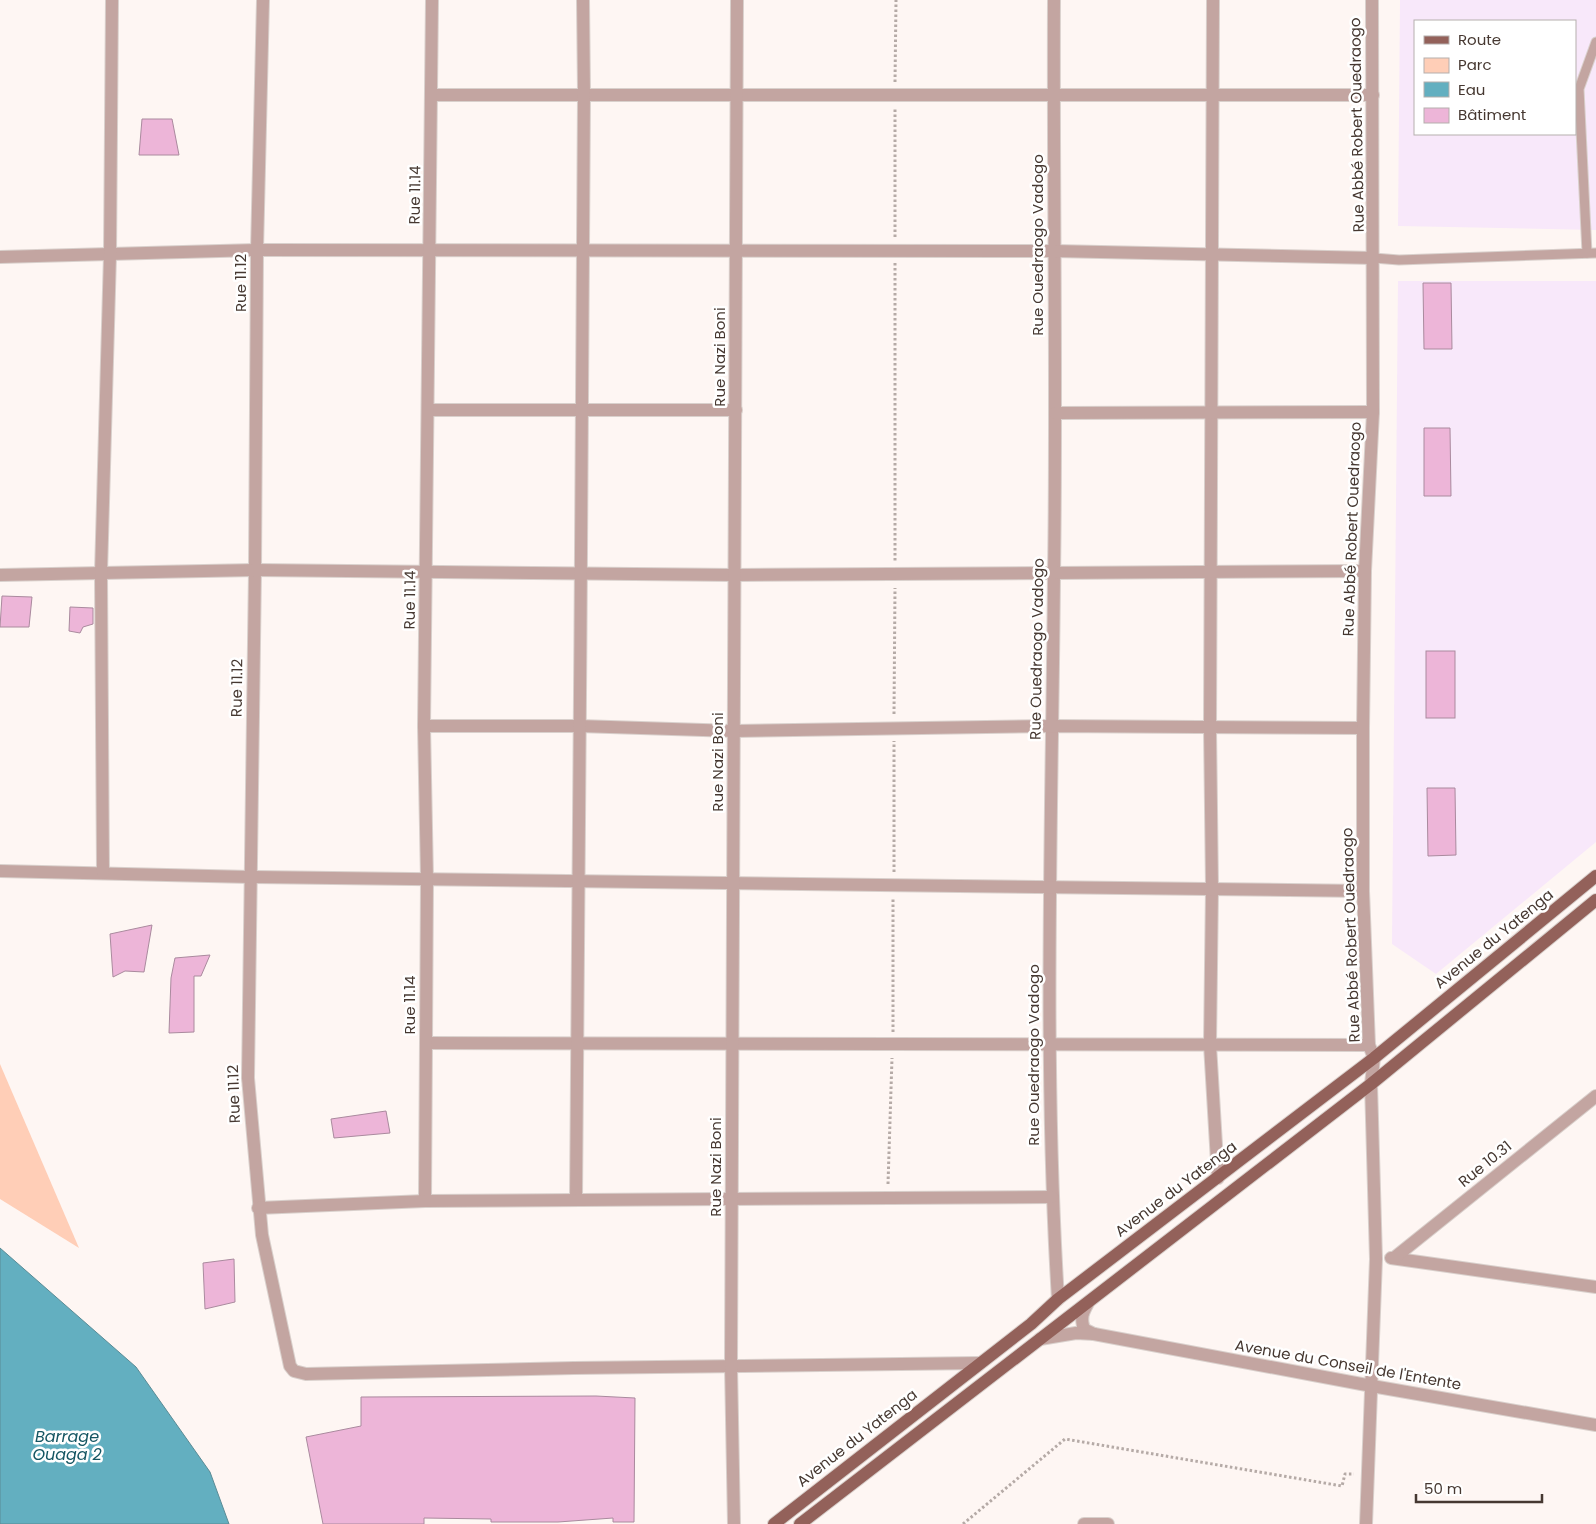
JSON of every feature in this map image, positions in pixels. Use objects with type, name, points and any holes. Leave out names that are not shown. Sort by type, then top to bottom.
[{"type":"main road","name":"Avenue du Yatenga","points":[[774,1524],[980,1363],[1058,1299],[1374,1058],[1596,876]]},
{"type":"main road","points":[[800,1524],[1371,1084],[1596,900]]},
{"type":"street","points":[[103,873],[101,573],[110,255],[112,0]]},
{"type":"street","name":"Rue 11.12","points":[[263,0],[257,250],[248,1078],[258,1208],[288,1362],[294,1371],[306,1374],[731,1366]]},
{"type":"street","name":"Rue 11.14","points":[[425,1201],[427,879],[424,726],[429,410],[432,0]]},
{"type":"street","points":[[576,1200],[580,881],[579,726],[584,94],[582,0]]},
{"type":"street","name":"Rue Nazi Boni","points":[[734,1524],[731,1366],[737,0]]},
{"type":"street","name":"Rue Ouedraogo Vadogo","points":[[1054,0],[1055,413],[1049,1043],[1052,1197],[1058,1299]]},
{"type":"street","points":[[1213,0],[1210,728],[1212,888],[1210,1045],[1218,1178]]},
{"type":"street","name":"Rue Abbé Robert Ouedraogo","points":[[1372,0],[1373,412],[1365,571],[1363,891],[1369,1045],[1374,1058]]},
{"type":"street","points":[[432,95],[737,93],[1213,96],[1373,95]]},
{"type":"street","points":[[0,256],[110,255],[257,250],[430,250],[1054,251],[1374,258]]},
{"type":"street","points":[[429,410],[736,410]]},
{"type":"street","points":[[1055,413],[1373,412]]},
{"type":"street","points":[[0,575],[255,570],[735,575],[895,573],[1054,575],[1365,571]]},
{"type":"street","points":[[424,726],[579,726],[734,730],[1051,726],[1363,728]]},
{"type":"street","points":[[0,871],[250,877],[1363,891]]},
{"type":"street","points":[[426,1043],[1369,1045]]},
{"type":"street","points":[[1366,1524],[1376,1259],[1371,1084],[1374,1058]]},
{"type":"street","name":"Rue 10.31","points":[[1394,1258],[1596,1096]]},
{"type":"street","points":[[258,1208],[425,1201],[1052,1197]]},
{"type":"street","points":[[1376,1259],[1394,1258],[1596,1287]]},
{"type":"street","points":[[1088,1303],[1082,1313],[1082,1321],[1084,1329],[1094,1334]]},
{"type":"street","name":"Avenue du Conseil de l'Entente","points":[[1040,1339],[1076,1333],[1094,1334],[1372,1386],[1596,1425]]},
{"type":"street","points":[[731,1366],[980,1363]]},
{"type":"street","points":[[1084,1524],[1108,1524]]},
{"type":"lane","points":[[1374,258],[1399,260],[1592,253],[1579,89],[1596,42]]},
{"type":"path","points":[[888,1198],[893,1043],[896,0]]},
{"type":"path","points":[[962,1524],[1065,1439],[1342,1486],[1345,1474],[1368,1474]]},
{"type":"shaded area","points":[[1400,0],[1596,0],[1596,230],[1398,226]]},
{"type":"shaded area","points":[[1398,281],[1596,281],[1596,842],[1436,974],[1392,944]]},
{"type":"green space","points":[[0,1064],[79,1248],[0,1199]]},
{"type":"water","name":"Barrage Ouaga 2","points":[[0,1248],[136,1367],[210,1472],[229,1524],[0,1524]]},
{"type":"building","points":[[142,119],[172,119],[179,155],[139,155]]},
{"type":"building","points":[[1423,283],[1451,283],[1452,349],[1424,349]]},
{"type":"building","points":[[1424,428],[1450,428],[1451,496],[1424,496]]},
{"type":"building","points":[[2,596],[32,597],[29,627],[0,627]]},
{"type":"building","points":[[70,607],[93,608],[93,624],[83,627],[80,633],[69,631]]},
{"type":"building","points":[[1426,651],[1455,651],[1455,718],[1426,718]]},
{"type":"building","points":[[1427,788],[1455,788],[1456,855],[1428,856]]},
{"type":"building","points":[[152,925],[144,972],[125,971],[113,977],[110,934]]},
{"type":"building","points":[[210,955],[201,976],[194,976],[194,1032],[169,1033],[171,978],[175,958]]},
{"type":"building","points":[[386,1111],[390,1133],[334,1138],[331,1119]]},
{"type":"building","points":[[234,1259],[235,1302],[205,1309],[203,1263]]},
{"type":"building","points":[[596,1396],[635,1398],[634,1522],[613,1522],[613,1518],[558,1522],[491,1522],[491,1519],[424,1518],[424,1524],[323,1524],[306,1437],[361,1426],[361,1397]]}]
